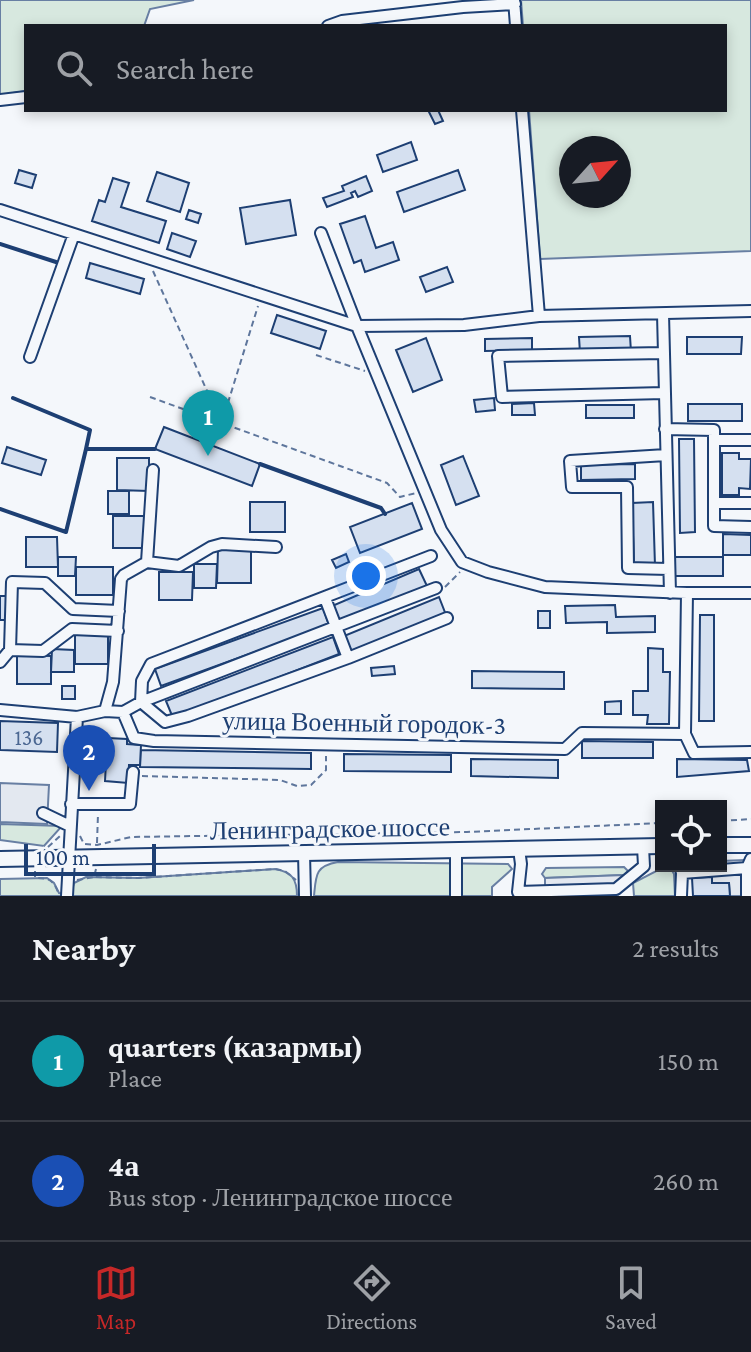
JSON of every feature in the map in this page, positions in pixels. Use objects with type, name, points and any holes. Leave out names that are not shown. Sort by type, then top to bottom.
[{"type":"highway","points":[[727,845],[751,845]]},
{"type":"highway","name":"Ленинградское шоссе","points":[[0,859],[40,855],[69,860],[655,846]]},
{"type":"street","points":[[337,24],[515,2],[516,24]]},
{"type":"street","points":[[0,100],[24,97]]},
{"type":"street","points":[[522,112],[539,316]]},
{"type":"street","points":[[0,210],[357,326],[464,325],[539,316],[751,311]]},
{"type":"street","points":[[321,233],[441,530],[462,562],[545,587],[751,593]]},
{"type":"street","points":[[30,357],[74,234]]},
{"type":"street","points":[[663,314],[670,593]]},
{"type":"street","points":[[663,353],[498,356],[502,397],[664,393]]},
{"type":"street","points":[[665,429],[714,430],[714,526],[751,527]]},
{"type":"street","points":[[714,440],[751,440]]},
{"type":"street","points":[[666,455],[570,461],[572,487],[627,487],[628,568],[669,569]]},
{"type":"street","points":[[147,562],[153,470]]},
{"type":"street","points":[[715,503],[751,503]]},
{"type":"street","points":[[105,711],[113,682],[121,579],[124,575],[147,562],[179,566],[222,544],[276,547]]},
{"type":"street","points":[[141,702],[142,681],[151,664],[431,556]]},
{"type":"street","points":[[0,662],[10,650],[12,582],[45,583],[73,609],[119,611]]},
{"type":"street","points":[[0,710],[77,717],[105,711],[123,712],[141,702],[431,590]]},
{"type":"street","points":[[687,593],[685,734],[694,753],[751,752]]},
{"type":"street","points":[[325,598],[348,658]]},
{"type":"street","points":[[141,702],[165,722],[188,716],[447,618]]},
{"type":"street","points":[[10,650],[43,651],[72,629],[118,631]]},
{"type":"street","name":"улица Военный городок-3","points":[[123,712],[134,738],[154,741],[565,749],[582,733],[685,734]]},
{"type":"street","points":[[67,895],[77,717]]},
{"type":"street","points":[[71,804],[130,804],[133,774]]},
{"type":"street","points":[[43,813],[70,828]]},
{"type":"street","points":[[519,849],[518,892],[616,889],[644,866],[643,847]]},
{"type":"street","points":[[456,850],[456,896]]},
{"type":"street","points":[[304,853],[305,896]]},
{"type":"street","points":[[727,865],[749,863],[747,896]]},
{"type":"street","points":[[681,872],[681,896]]},
{"type":"path","points":[[147,258],[221,423]]},
{"type":"path","points":[[221,423],[261,295]]},
{"type":"path","points":[[316,355],[377,375]]},
{"type":"path","points":[[150,397],[387,483],[400,497],[424,490]]},
{"type":"path","points":[[431,590],[439,593],[468,564]]},
{"type":"path","points":[[133,774],[280,780],[297,786],[311,785],[326,770],[326,745]]},
{"type":"path","points":[[727,821],[751,819]]},
{"type":"path","points":[[94,877],[74,883],[72,894],[67,895],[59,893],[47,878],[35,878],[40,855],[70,828],[79,831],[84,844],[97,845],[131,837],[467,832],[655,823]]},
{"type":"shaded area","points":[[0,0],[194,0],[150,9],[145,24],[24,24],[24,91],[0,95]]},
{"type":"shaded area","points":[[521,0],[751,0],[751,251],[540,259],[529,112],[727,112],[727,24],[523,24]]},
{"type":"shaded area","points":[[0,783],[49,785],[47,824],[0,822]]},
{"type":"shaded area","points":[[0,824],[62,826],[44,846],[0,840]]},
{"type":"shaded area","points":[[744,860],[745,896],[730,896],[729,883],[712,883],[711,877],[698,878],[698,872],[727,872],[727,861]]},
{"type":"shaded area","points":[[338,862],[508,864],[512,869],[492,887],[492,896],[314,896],[318,873],[325,866]]},
{"type":"shaded area","points":[[624,867],[628,871],[624,875],[545,878],[542,874],[546,868]]},
{"type":"shaded area","points":[[275,869],[292,877],[297,896],[0,896],[0,879],[47,878],[59,893],[71,894],[74,883],[86,877],[138,878]]},
{"type":"shaded area","points":[[655,872],[673,872],[675,896],[634,896],[633,883]]},
{"type":"shaded area","points":[[624,875],[617,885],[545,886],[545,878]]},
{"type":"building","points":[[429,112],[439,112],[443,121],[435,124]]},
{"type":"building","points":[[411,142],[417,160],[383,172],[377,155]]},
{"type":"building","points":[[19,170],[36,175],[32,188],[15,183]]},
{"type":"building","points":[[458,170],[465,190],[404,212],[397,192]]},
{"type":"building","points":[[157,172],[189,183],[180,212],[147,201]]},
{"type":"building","points":[[366,176],[372,191],[358,197],[355,191],[351,193],[353,197],[327,207],[323,198],[344,191],[342,186]]},
{"type":"building","points":[[113,178],[129,183],[121,207],[166,221],[159,243],[92,221],[99,200],[105,202]]},
{"type":"building","points":[[290,200],[296,235],[246,244],[240,208]]},
{"type":"building","points":[[189,210],[201,214],[198,223],[186,219]]},
{"type":"building","points":[[365,216],[376,248],[393,242],[399,260],[365,272],[361,260],[354,263],[340,224]]},
{"type":"building","points":[[172,233],[196,241],[190,257],[167,249]]},
{"type":"building","points":[[90,263],[144,279],[140,294],[86,278]]},
{"type":"building","points":[[447,267],[453,282],[426,292],[420,277]]},
{"type":"building","points":[[277,315],[326,331],[320,349],[271,333]]},
{"type":"building","points":[[630,336],[631,352],[580,353],[579,337]]},
{"type":"building","points":[[687,337],[742,337],[741,354],[687,354]]},
{"type":"building","points":[[426,338],[442,380],[413,392],[396,350]]},
{"type":"building","points":[[532,338],[532,350],[485,351],[485,339]]},
{"type":"building","points":[[494,398],[495,410],[476,412],[474,400]]},
{"type":"building","points":[[534,403],[535,415],[512,415],[512,404]]},
{"type":"building","points":[[688,404],[742,404],[742,421],[688,421]]},
{"type":"building","points":[[586,405],[634,405],[634,418],[586,418]]},
{"type":"building","points":[[164,427],[260,464],[252,486],[155,449]]},
{"type":"building","points":[[679,439],[694,439],[695,532],[680,533]]},
{"type":"building","points":[[7,447],[46,460],[41,475],[2,463]]},
{"type":"building","points":[[722,453],[739,453],[739,459],[751,459],[750,489],[739,488],[739,495],[722,495]]},
{"type":"building","points":[[463,456],[479,496],[456,505],[441,465]]},
{"type":"building","points":[[117,458],[149,458],[149,491],[117,490]]},
{"type":"building","points":[[635,464],[635,479],[581,480],[581,465]]},
{"type":"building","points":[[108,491],[129,491],[129,514],[108,514]]},
{"type":"building","points":[[250,502],[285,502],[285,532],[250,532]]},
{"type":"building","points":[[653,502],[655,566],[634,566],[632,503]]},
{"type":"building","points":[[412,503],[422,529],[360,553],[350,527]]},
{"type":"building","points":[[113,516],[145,516],[144,548],[113,548]]},
{"type":"building","points":[[723,534],[751,535],[751,555],[723,555]]},
{"type":"building","points":[[26,537],[57,537],[58,567],[26,567]]},
{"type":"building","points":[[218,549],[251,550],[251,583],[217,583]]},
{"type":"building","points":[[346,554],[349,562],[336,568],[332,560]]},
{"type":"building","points":[[58,557],[76,557],[75,576],[58,576]]},
{"type":"building","points":[[674,557],[723,557],[723,576],[674,576]]},
{"type":"building","points":[[194,564],[217,564],[216,588],[194,588]]},
{"type":"building","points":[[76,567],[113,567],[113,595],[76,595]]},
{"type":"building","points":[[419,569],[427,586],[339,623],[332,606]]},
{"type":"building","points":[[159,572],[193,572],[192,600],[159,600]]},
{"type":"building","points":[[0,596],[10,596],[9,620],[0,620]]},
{"type":"building","points":[[439,597],[446,615],[351,653],[344,636]]},
{"type":"building","points":[[615,605],[616,617],[655,616],[655,632],[607,633],[607,622],[566,623],[565,606]]},
{"type":"building","points":[[323,608],[329,625],[161,686],[155,669]]},
{"type":"building","points":[[538,611],[550,611],[550,628],[538,628]]},
{"type":"building","points":[[700,615],[714,615],[714,721],[699,721]]},
{"type":"building","points":[[75,633],[108,634],[108,664],[75,664]]},
{"type":"building","points":[[333,637],[339,654],[173,718],[166,701]]},
{"type":"building","points":[[648,648],[663,649],[663,672],[670,672],[669,724],[647,724],[648,715],[633,715],[633,691],[648,691]]},
{"type":"building","points":[[52,649],[74,650],[74,672],[51,672]]},
{"type":"building","points":[[17,655],[51,656],[51,684],[17,684]]},
{"type":"building","points":[[394,666],[395,674],[372,676],[371,668]]},
{"type":"building","points":[[472,671],[564,672],[564,689],[472,688]]},
{"type":"building","points":[[62,686],[75,686],[75,699],[62,699]]},
{"type":"building","points":[[621,701],[621,714],[605,714],[605,702]]},
{"type":"building","points":[[0,721],[58,723],[57,752],[0,750]]},
{"type":"building","points":[[88,737],[127,739],[127,744],[141,745],[140,765],[129,765],[128,783],[105,781],[106,762],[87,761]]},
{"type":"building","points":[[582,741],[653,742],[653,758],[582,758]]},
{"type":"building","points":[[141,750],[311,753],[311,769],[140,767]]},
{"type":"building","points":[[344,754],[451,755],[451,772],[344,771]]},
{"type":"building","points":[[471,759],[558,760],[558,778],[471,776]]},
{"type":"building","points":[[677,759],[747,760],[749,771],[677,777]]},
{"type":"building","points":[[712,877],[712,883],[729,883],[730,896],[693,896],[692,878]]},
{"type":"wall","points":[[0,244],[56,262]]},
{"type":"wall","points":[[13,398],[90,430],[86,449]]},
{"type":"wall","points":[[0,509],[66,532],[86,449],[155,449]]},
{"type":"wall","points":[[260,464],[381,508],[385,514]]},
{"type":"place","name":"quarters (казармы)","points":[[208,456]]},
{"type":"place","name":"4а","points":[[89,791]]}]
